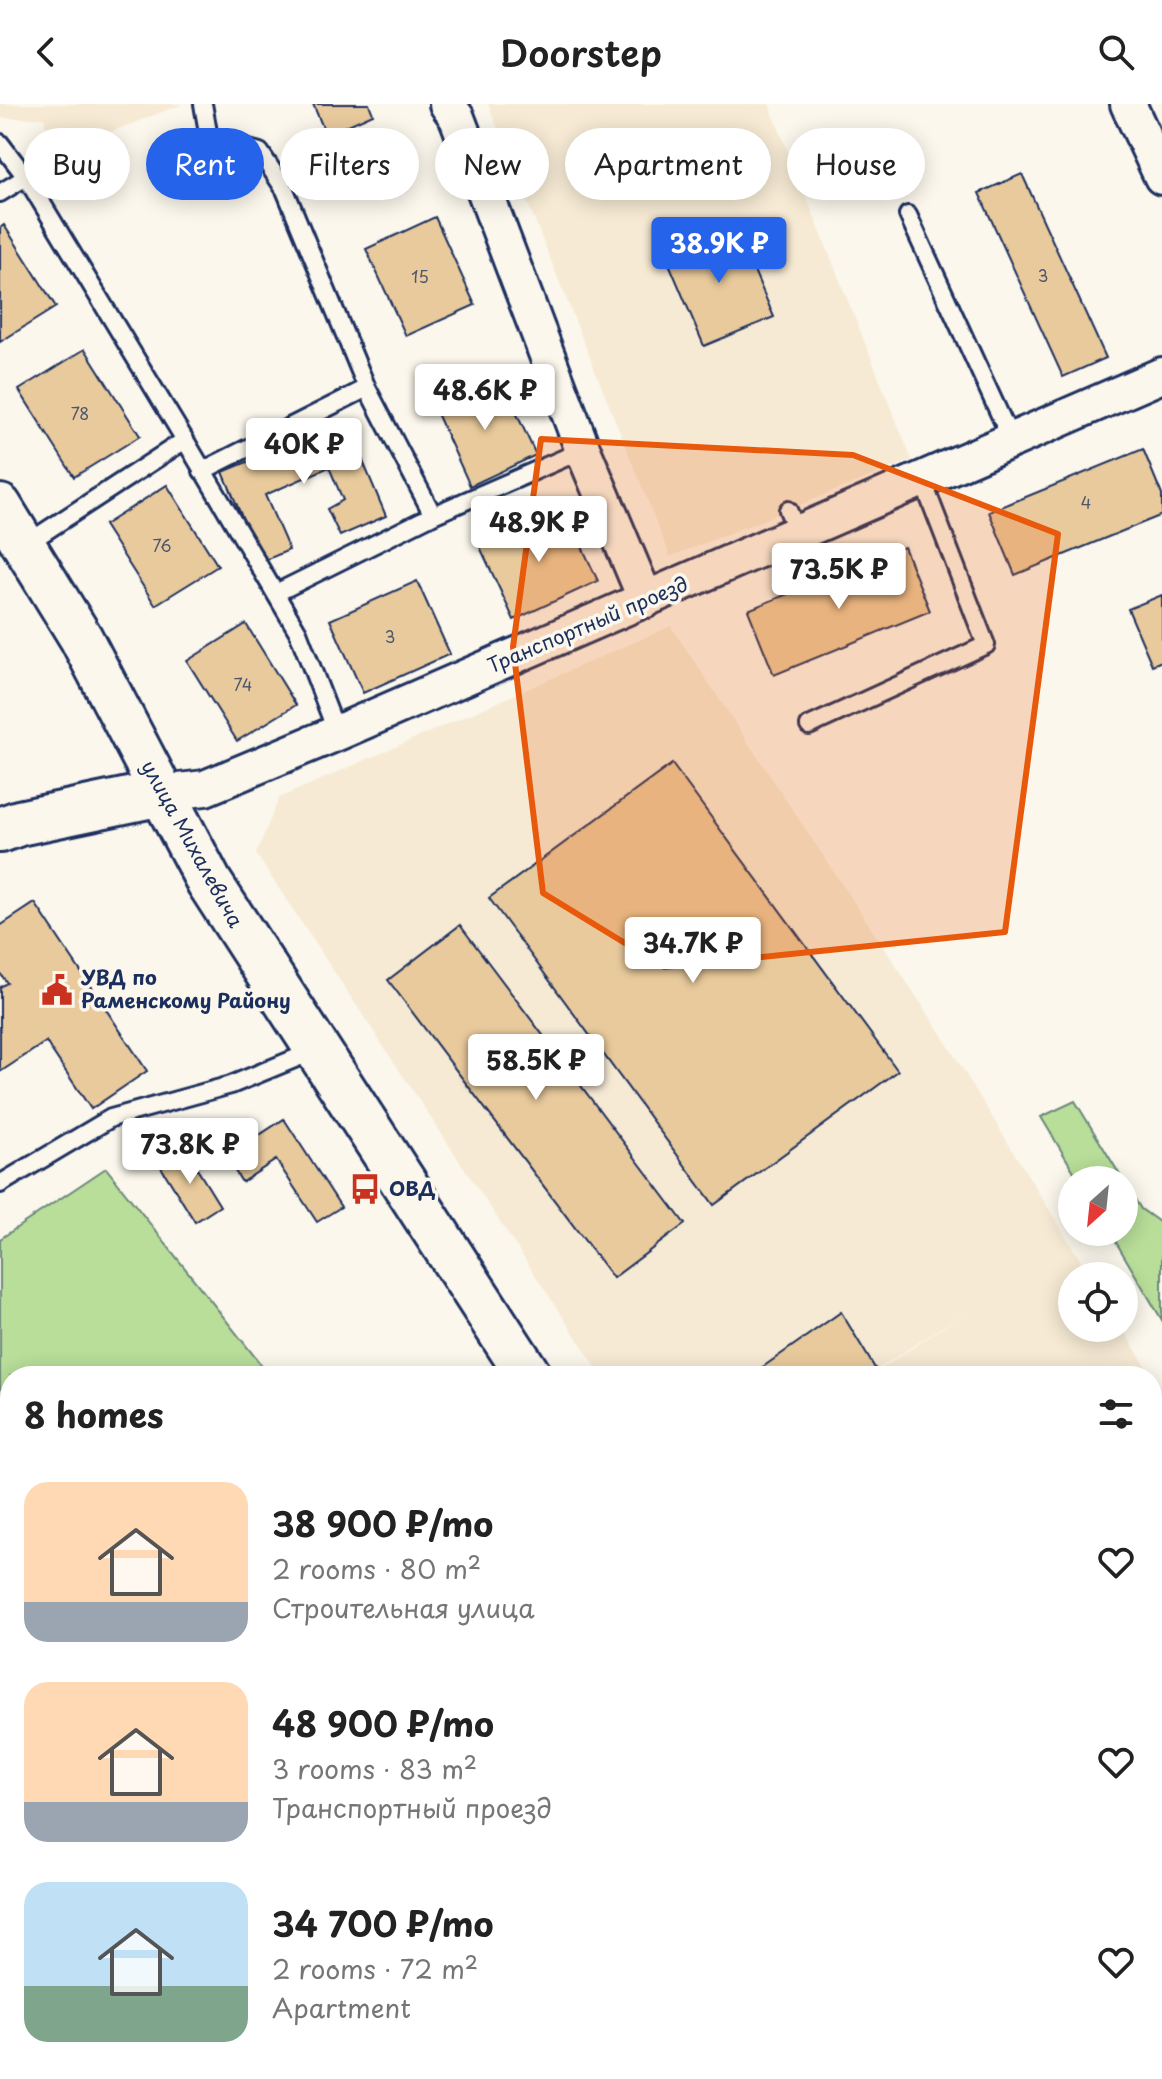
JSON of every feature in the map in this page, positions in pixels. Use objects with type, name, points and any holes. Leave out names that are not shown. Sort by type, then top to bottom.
[{"type":"main road","name":"Транспортный проезд","points":[[0,830],[33,819],[162,793]]},
{"type":"main road","name":"улица Михалевича","points":[[162,793],[209,882],[523,1366]]},
{"type":"street","points":[[447,104],[457,118],[583,450],[646,600]]},
{"type":"street","points":[[1128,104],[1162,177]]},
{"type":"street","name":"Транспортный проезд","points":[[162,793],[205,788],[266,755],[337,733],[646,600],[793,522],[922,479],[1162,375]]},
{"type":"street","name":"улица Михалевича","points":[[0,506],[81,638],[162,793]]},
{"type":"lane","points":[[203,104],[209,138],[260,152],[285,190],[367,388],[433,515]]},
{"type":"lane","points":[[0,143],[24,174]]},
{"type":"lane","points":[[0,193],[24,178]]},
{"type":"lane","points":[[40,200],[298,632],[337,733]]},
{"type":"lane","points":[[908,215],[1011,439]]},
{"type":"lane","points":[[202,471],[367,388]]},
{"type":"lane","points":[[25,545],[185,440]]},
{"type":"lane","points":[[276,593],[433,515],[583,450]]},
{"type":"lane","points":[[809,726],[986,645],[922,479]]},
{"type":"lane","points":[[0,1184],[111,1118],[231,1085],[317,1049]]},
{"type":"highlighted area","points":[[541,439],[853,455],[1058,534],[1005,932],[664,967],[543,893],[513,647]]},
{"type":"shaded area","points":[[0,104],[182,104],[121,128],[46,128],[44,118],[0,118]]},
{"type":"shaded area","points":[[488,104],[769,104],[787,149],[787,200],[808,200],[912,460],[670,557],[527,200],[549,200],[549,128],[498,128]]},
{"type":"shaded area","points":[[671,626],[938,1029],[1058,1224],[1058,1246],[1072,1246],[1081,1262],[1058,1262],[1058,1342],[1131,1342],[1146,1366],[885,1366],[972,1308],[882,1366],[595,1366],[256,854],[279,798]]},
{"type":"green space","points":[[1075,1101],[1114,1166],[1071,1166],[1041,1117]]},
{"type":"green space","points":[[106,1168],[262,1366],[0,1366],[0,1239]]},
{"type":"green space","points":[[1138,1204],[1162,1224],[1162,1320],[1138,1279],[1138,1262],[1128,1262],[1118,1246],[1138,1246]]},
{"type":"building","points":[[313,104],[369,104],[373,114],[342,128],[323,128]]},
{"type":"building","points":[[1022,174],[1106,358],[1063,377],[979,193]]},
{"type":"building","points":[[435,217],[475,305],[406,336],[366,249]]},
{"type":"building","points":[[734,224],[774,317],[704,346],[665,254]]},
{"type":"building","points":[[4,225],[56,307],[0,342],[0,228]]},
{"type":"building","points":[[85,349],[140,436],[74,477],[19,390]]},
{"type":"building","points":[[500,378],[536,455],[470,486],[435,409]]},
{"type":"building","points":[[346,421],[386,516],[340,536],[327,509],[343,500],[329,467],[265,495],[289,550],[261,562],[223,472]]},
{"type":"building","points":[[1143,449],[1162,495],[1162,515],[1015,575],[989,512]]},
{"type":"building","points":[[167,485],[218,566],[155,605],[104,525]]},
{"type":"building","points":[[564,508],[598,581],[514,620],[480,547]]},
{"type":"building","points":[[904,547],[930,611],[774,675],[748,610]]},
{"type":"building","points":[[417,581],[450,654],[363,693],[330,620]]},
{"type":"building","points":[[1162,595],[1162,661],[1152,665],[1128,609]]},
{"type":"building","points":[[246,624],[296,705],[237,741],[187,661]]},
{"type":"building","points":[[672,764],[898,1071],[714,1205],[489,898]]},
{"type":"building","points":[[35,903],[147,1071],[91,1109],[46,1042],[0,1072],[0,987],[7,983],[0,973],[0,926]]},
{"type":"building","points":[[460,925],[685,1224],[613,1278],[388,980]]},
{"type":"building","points":[[284,1119],[341,1207],[317,1222],[276,1160],[242,1182],[226,1157]]},
{"type":"building","points":[[186,1151],[220,1206],[195,1222],[161,1167]]},
{"type":"building","points":[[841,1312],[874,1366],[764,1366]]},
{"type":"place","name":"УВД по Раменскому Району","points":[[57,990]]},
{"type":"place","name":"ОВД","points":[[365,1189]]}]
